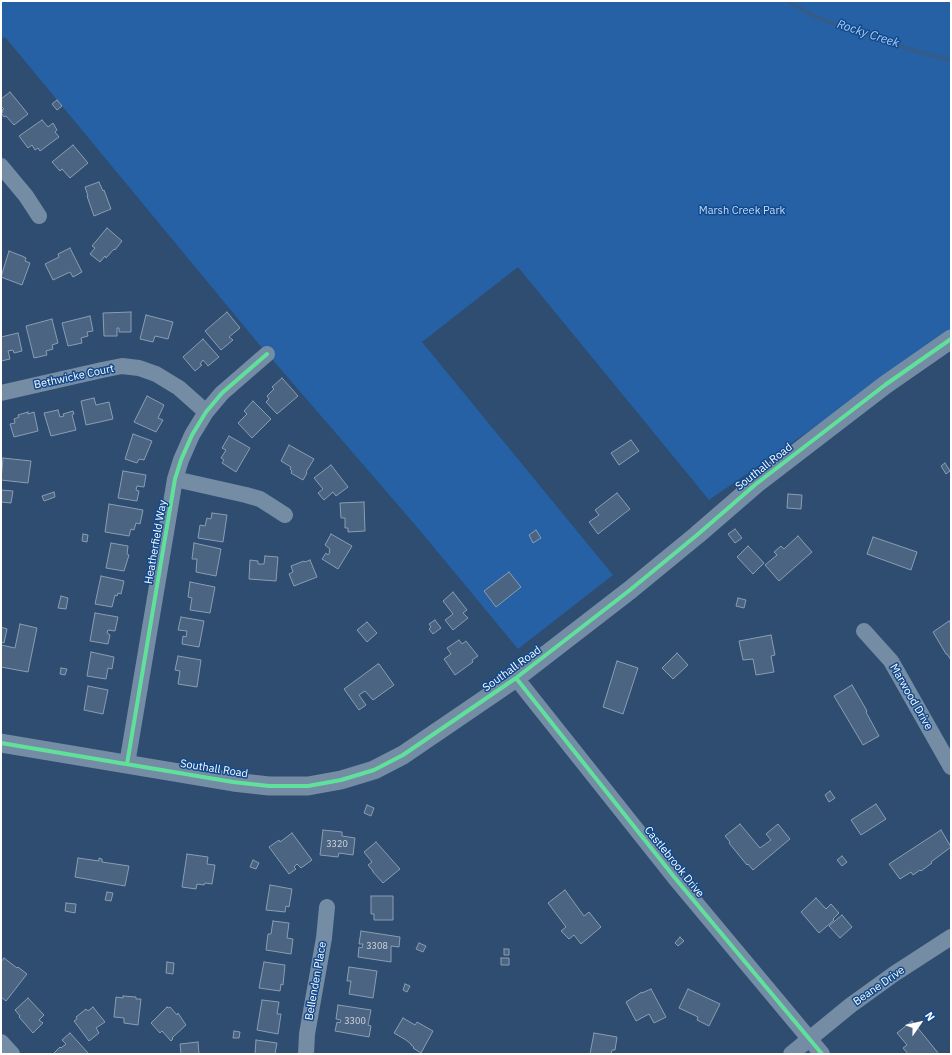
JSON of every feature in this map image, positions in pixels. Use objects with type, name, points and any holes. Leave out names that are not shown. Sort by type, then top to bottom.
[{"type":"street","points":[[1,166],[26,196],[39,216]]},
{"type":"street","name":"Southall Road","points":[[1,743],[233,782],[269,786],[308,786],[341,780],[374,770],[403,755],[516,678],[630,590],[762,479],[885,385],[951,339]]},
{"type":"street","name":"Heatherfield Way","points":[[127,764],[175,479],[181,460],[192,435],[206,412],[222,393],[267,354]]},
{"type":"street","name":"Bethwicke Court","points":[[1,393],[122,366],[139,368],[156,374],[179,388],[206,412]]},
{"type":"street","points":[[175,479],[260,499],[285,515]]},
{"type":"street","name":"Marwood Drive","points":[[864,632],[891,661],[951,767]]},
{"type":"street","name":"Castlebrook Drive","points":[[516,678],[675,878],[822,1054]]},
{"type":"street","name":"Bellenden Place","points":[[306,1054],[307,1034],[324,938],[327,907]]},
{"type":"street","name":"Beane Drive","points":[[791,1054],[851,1005],[894,974],[951,937]]},
{"type":"street","points":[[1,1042],[12,1054]]},
{"type":"green space","name":"Marsh Creek Park","points":[[1,1],[951,1],[951,333],[709,500],[518,267],[422,342],[613,575],[518,649],[417,527],[258,343],[5,37],[1,39]]},
{"type":"building","points":[[10,92],[28,114],[14,125],[1,113],[4,109],[1,106],[1,99]]},
{"type":"building","points":[[57,100],[62,106],[57,110],[52,104]]},
{"type":"building","points":[[42,120],[48,127],[53,123],[57,130],[55,132],[59,137],[40,151],[38,148],[35,150],[32,145],[28,148],[19,136]]},
{"type":"building","points":[[73,145],[88,163],[70,178],[62,169],[60,171],[52,162]]},
{"type":"building","points":[[99,182],[103,191],[104,190],[111,209],[94,216],[85,187]]},
{"type":"building","points":[[107,228],[122,241],[115,250],[114,249],[106,258],[105,256],[100,262],[90,254],[95,248],[92,246]]},
{"type":"building","points":[[70,248],[82,272],[73,277],[70,272],[53,280],[45,264],[59,257],[58,254]]},
{"type":"building","points":[[9,251],[26,258],[25,261],[30,263],[22,285],[1,277]]},
{"type":"building","points":[[131,312],[131,332],[119,332],[119,328],[117,328],[117,336],[104,336],[103,313]]},
{"type":"building","points":[[227,312],[240,328],[229,337],[233,340],[221,350],[205,331]]},
{"type":"building","points":[[146,315],[173,322],[168,339],[155,336],[153,342],[140,339]]},
{"type":"building","points":[[90,316],[93,331],[87,332],[88,336],[81,338],[82,343],[68,346],[62,323]]},
{"type":"building","points":[[52,319],[58,343],[52,345],[53,349],[46,351],[47,355],[34,358],[26,326]]},
{"type":"building","points":[[18,333],[22,351],[14,353],[13,350],[8,351],[10,359],[1,361],[1,337]]},
{"type":"building","points":[[203,339],[219,357],[208,366],[203,360],[200,364],[202,365],[195,371],[183,357]]},
{"type":"building","points":[[282,378],[298,396],[277,414],[266,402],[269,399],[267,396],[274,389],[272,387]]},
{"type":"building","points":[[147,396],[164,405],[158,418],[163,420],[156,432],[134,422]]},
{"type":"building","points":[[94,398],[96,405],[109,402],[113,419],[86,425],[81,401]]},
{"type":"building","points":[[253,401],[271,419],[252,438],[238,423],[247,414],[244,411]]},
{"type":"building","points":[[58,410],[60,417],[64,416],[63,414],[73,411],[74,414],[72,415],[76,430],[51,436],[44,413]]},
{"type":"building","points":[[28,412],[28,414],[34,412],[38,431],[14,437],[10,424],[15,423],[14,419],[19,417],[18,415]]},
{"type":"building","points":[[133,434],[152,441],[144,460],[139,459],[137,463],[125,459]]},
{"type":"building","points":[[229,436],[250,448],[236,472],[222,463],[224,460],[221,458],[226,450],[222,448]]},
{"type":"building","points":[[631,440],[639,451],[619,465],[611,453]]},
{"type":"building","points":[[289,445],[314,459],[303,480],[291,473],[291,467],[281,461]]},
{"type":"building","points":[[3,458],[31,461],[28,483],[1,480]]},
{"type":"building","points":[[945,463],[950,471],[946,474],[941,466]]},
{"type":"building","points":[[331,465],[348,487],[336,496],[333,492],[324,500],[318,493],[323,489],[314,478]]},
{"type":"building","points":[[123,471],[146,475],[144,487],[137,486],[136,490],[139,491],[137,501],[118,498]]},
{"type":"building","points":[[1,490],[13,491],[11,503],[1,502]]},
{"type":"building","points":[[54,492],[55,497],[44,501],[42,496]]},
{"type":"building","points":[[617,493],[630,509],[598,534],[589,522],[599,515],[595,510]]},
{"type":"building","points":[[788,494],[802,495],[801,509],[787,508]]},
{"type":"building","points":[[364,502],[365,531],[348,532],[348,528],[345,528],[345,518],[341,518],[340,503]]},
{"type":"building","points":[[109,504],[143,510],[140,524],[136,523],[134,530],[131,529],[129,536],[105,532]]},
{"type":"building","points":[[212,513],[227,515],[223,542],[198,538],[200,525],[205,526],[207,518],[211,519]]},
{"type":"building","points":[[735,529],[742,538],[735,543],[728,534]]},
{"type":"building","points":[[536,530],[541,538],[533,543],[529,535]]},
{"type":"building","points":[[83,534],[88,535],[87,542],[82,541]]},
{"type":"building","points":[[331,534],[352,546],[338,569],[322,559],[326,553],[328,555],[330,552],[330,549],[325,545]]},
{"type":"building","points":[[798,536],[812,552],[779,581],[765,565],[777,555],[774,552],[781,546],[784,549]]},
{"type":"building","points":[[873,537],[917,552],[911,570],[867,554]]},
{"type":"building","points":[[111,543],[128,546],[127,554],[129,555],[124,571],[106,568]]},
{"type":"building","points":[[194,543],[221,549],[216,576],[196,572],[197,559],[192,559]]},
{"type":"building","points":[[748,546],[764,563],[753,574],[737,557]]},
{"type":"building","points":[[265,556],[278,557],[276,581],[249,579],[250,560],[258,561],[258,564],[264,564]]},
{"type":"building","points":[[310,560],[317,577],[294,586],[289,574],[293,572],[291,566]]},
{"type":"building","points":[[509,572],[521,587],[496,607],[484,591]]},
{"type":"building","points":[[101,576],[124,581],[121,594],[118,593],[117,596],[115,595],[112,607],[95,604]]},
{"type":"building","points":[[190,582],[215,587],[210,613],[190,610],[192,598],[188,597]]},
{"type":"building","points":[[453,592],[467,610],[463,613],[468,618],[453,630],[445,620],[453,614],[443,601]]},
{"type":"building","points":[[61,596],[68,598],[66,609],[58,608]]},
{"type":"building","points":[[738,598],[746,600],[744,608],[736,606]]},
{"type":"building","points":[[95,613],[118,617],[115,631],[108,630],[107,633],[110,635],[108,644],[90,641]]},
{"type":"building","points":[[181,617],[204,621],[199,647],[182,644],[183,636],[186,637],[187,631],[178,630]]},
{"type":"building","points":[[435,620],[441,628],[433,634],[429,629],[431,627],[429,624]]},
{"type":"building","points":[[949,621],[951,624],[951,660],[933,632]]},
{"type":"building","points":[[367,622],[377,633],[367,642],[357,630]]},
{"type":"building","points":[[20,624],[37,628],[28,672],[1,667],[1,645],[15,648]]},
{"type":"building","points":[[1,627],[7,629],[4,643],[1,642]]},
{"type":"building","points":[[771,635],[775,655],[771,656],[774,672],[756,675],[753,659],[743,660],[739,641]]},
{"type":"building","points":[[459,640],[462,644],[466,641],[478,656],[472,660],[473,662],[455,675],[444,659],[451,654],[447,648]]},
{"type":"building","points":[[91,652],[114,657],[112,669],[108,668],[106,679],[87,676]]},
{"type":"building","points":[[677,653],[688,665],[673,679],[662,668]]},
{"type":"building","points":[[178,656],[201,660],[197,687],[178,684],[180,671],[175,670]]},
{"type":"building","points":[[617,661],[638,668],[623,714],[603,707]]},
{"type":"building","points":[[378,664],[394,685],[373,700],[365,691],[359,695],[366,705],[359,710],[344,689]]},
{"type":"building","points":[[61,668],[67,669],[65,675],[60,674]]},
{"type":"building","points":[[852,685],[879,736],[863,745],[834,696]]},
{"type":"building","points":[[88,686],[108,690],[103,714],[84,710]]},
{"type":"building","points":[[830,791],[835,798],[829,802],[825,795]]},
{"type":"building","points":[[876,804],[886,819],[861,835],[851,820]]},
{"type":"building","points":[[367,805],[374,808],[371,816],[364,813]]},
{"type":"building","points":[[740,824],[760,848],[771,840],[766,834],[778,824],[790,839],[753,870],[748,864],[747,865],[725,836]]},
{"type":"building","points":[[323,830],[342,832],[342,836],[355,838],[353,855],[339,853],[338,857],[320,855]]},
{"type":"building","points":[[941,830],[951,847],[921,871],[920,870],[913,875],[911,872],[900,879],[889,864]]},
{"type":"building","points":[[292,833],[312,860],[301,868],[297,864],[294,867],[296,869],[289,874],[269,847],[279,840],[280,842]]},
{"type":"building","points":[[376,842],[400,869],[383,883],[368,865],[372,862],[364,852]]},
{"type":"building","points":[[187,854],[208,857],[207,864],[215,865],[212,884],[197,884],[196,889],[182,887]]},
{"type":"building","points":[[842,856],[847,862],[842,866],[837,860]]},
{"type":"building","points":[[78,858],[99,861],[99,858],[102,859],[102,862],[129,866],[125,886],[75,877]]},
{"type":"building","points":[[253,860],[259,863],[256,869],[250,867]]},
{"type":"building","points":[[270,885],[292,889],[289,907],[286,906],[285,912],[266,910]]},
{"type":"building","points":[[565,890],[584,916],[589,912],[601,927],[581,944],[574,935],[569,939],[561,931],[566,927],[548,903]]},
{"type":"building","points":[[107,892],[113,893],[111,901],[105,900]]},
{"type":"building","points":[[371,896],[393,896],[393,920],[374,920],[374,914],[371,914]]},
{"type":"building","points":[[816,898],[826,909],[831,904],[839,913],[833,919],[834,920],[819,933],[801,912]]},
{"type":"building","points":[[66,903],[76,904],[75,913],[65,911]]},
{"type":"building","points":[[842,915],[852,927],[840,938],[829,926]]},
{"type":"building","points":[[273,921],[289,923],[287,938],[293,939],[291,954],[266,950],[268,934],[271,934]]},
{"type":"building","points":[[361,931],[400,937],[399,947],[391,946],[391,962],[358,957],[359,947],[362,948],[363,944],[359,944]]},
{"type":"building","points":[[680,937],[684,941],[678,946],[675,943]]},
{"type":"building","points":[[419,943],[426,946],[423,952],[416,949]]},
{"type":"building","points":[[504,949],[509,949],[509,955],[504,955]]},
{"type":"building","points":[[4,958],[27,974],[6,1001],[1,997],[1,962]]},
{"type":"building","points":[[501,958],[509,958],[509,965],[501,965]]},
{"type":"building","points":[[167,962],[174,963],[173,974],[166,973]]},
{"type":"building","points":[[264,962],[285,965],[283,985],[281,984],[280,991],[259,988]]},
{"type":"building","points":[[349,967],[377,971],[373,998],[349,994],[351,981],[347,981]]},
{"type":"building","points":[[405,984],[410,986],[407,992],[403,990]]},
{"type":"building","points":[[651,989],[666,1017],[654,1023],[649,1014],[636,1021],[626,1002],[642,992]]},
{"type":"building","points":[[688,989],[720,1004],[709,1026],[697,1020],[698,1017],[679,1008]]},
{"type":"building","points":[[123,996],[141,999],[138,1025],[124,1023],[124,1018],[114,1017],[116,997],[123,998]]},
{"type":"building","points":[[28,998],[44,1015],[39,1020],[43,1023],[33,1033],[15,1010]]},
{"type":"building","points":[[262,1000],[279,1002],[277,1014],[281,1014],[278,1034],[257,1030]]},
{"type":"building","points":[[338,1005],[371,1010],[368,1025],[371,1026],[369,1037],[335,1031],[337,1022],[340,1023],[341,1020],[336,1019]]},
{"type":"building","points":[[93,1007],[105,1022],[96,1028],[99,1033],[89,1041],[74,1021],[77,1019],[76,1017],[86,1009],[88,1011]]},
{"type":"building","points":[[167,1007],[170,1007],[177,1015],[178,1013],[186,1025],[172,1038],[173,1039],[171,1041],[162,1031],[160,1033],[151,1023]]},
{"type":"building","points":[[403,1018],[415,1025],[417,1022],[433,1031],[421,1053],[413,1048],[414,1047],[406,1040],[394,1033]]},
{"type":"building","points":[[912,1021],[939,1054],[908,1054],[903,1048],[907,1045],[897,1033]]},
{"type":"building","points":[[234,1031],[240,1032],[239,1038],[233,1038]]},
{"type":"building","points":[[70,1033],[88,1053],[87,1054],[54,1054],[60,1047],[61,1048],[66,1044],[62,1040]]},
{"type":"building","points":[[594,1033],[617,1037],[615,1050],[612,1050],[611,1054],[590,1054]]},
{"type":"building","points":[[256,1040],[277,1043],[275,1054],[255,1054]]},
{"type":"building","points":[[198,1042],[199,1054],[181,1054],[180,1044]]},
{"type":"waterway","name":"Rocky Creek","points":[[788,1],[812,15],[854,32],[929,55],[951,60]]},
{"type":"cycle path","points":[[1,743],[233,782],[269,786],[308,786],[341,780],[374,770],[403,755],[516,678],[630,590],[756,484],[885,385],[951,339]]},
{"type":"cycle path","points":[[127,764],[175,479],[181,460],[192,435],[206,412],[222,393],[267,354]]},
{"type":"cycle path","points":[[516,678],[675,878],[822,1054]]}]
